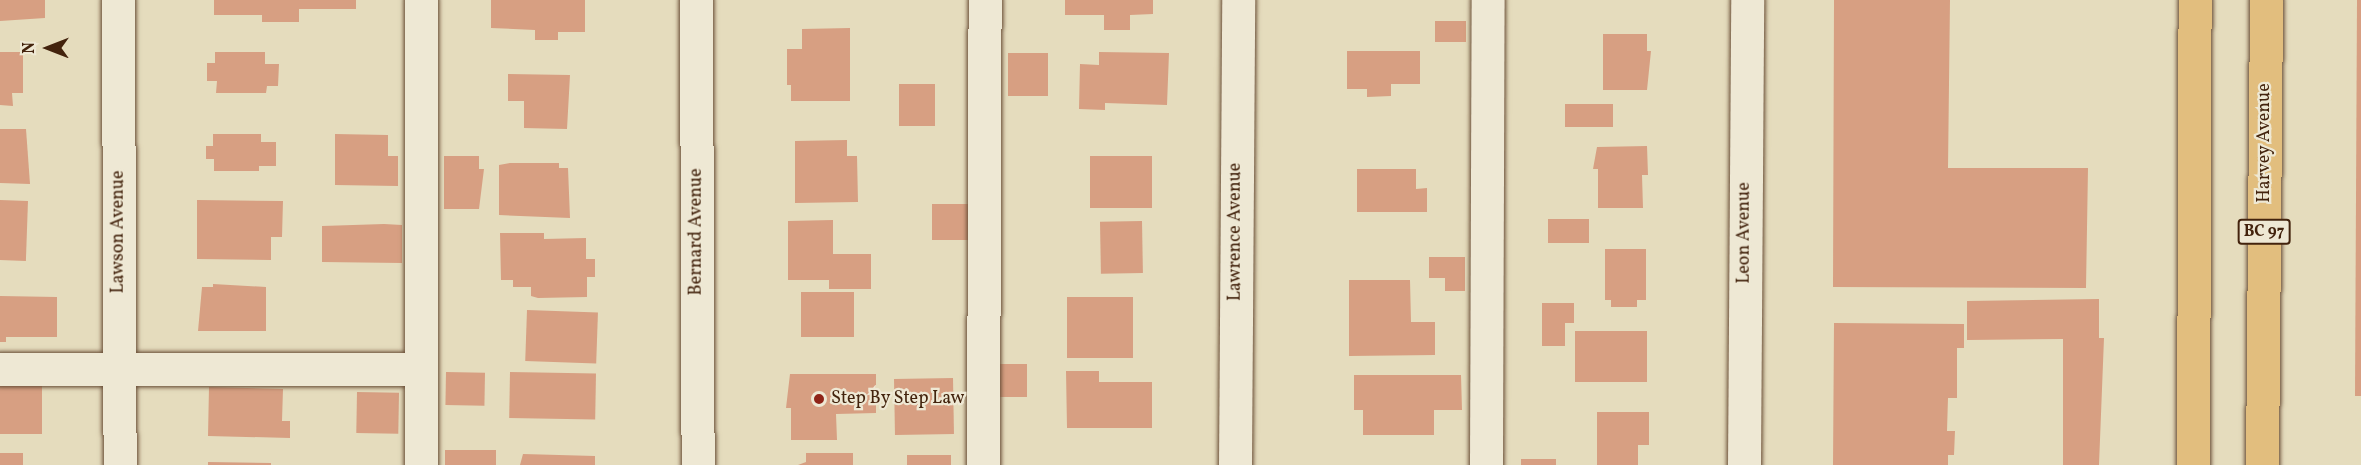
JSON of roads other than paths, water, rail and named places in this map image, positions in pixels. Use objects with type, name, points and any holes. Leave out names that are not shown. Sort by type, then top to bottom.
[{"type":"highway","points":[[2193,465],[2196,0]]},
{"type":"highway","name":"Harvey Avenue","points":[[2262,465],[2266,0]]},
{"type":"street","name":"Lawson Avenue","points":[[118,0],[120,465]]},
{"type":"street","points":[[421,0],[421,465]]},
{"type":"street","name":"Bernard Avenue","points":[[696,0],[698,465]]},
{"type":"street","points":[[983,465],[985,0]]},
{"type":"street","name":"Lawrence Avenue","points":[[1235,465],[1238,0]]},
{"type":"street","points":[[1486,465],[1488,0]]},
{"type":"street","name":"Leon Avenue","points":[[1744,465],[1746,0]]},
{"type":"street","points":[[0,369],[421,369]]},
{"type":"place","name":"Step By Step Law","points":[[819,399]]}]
